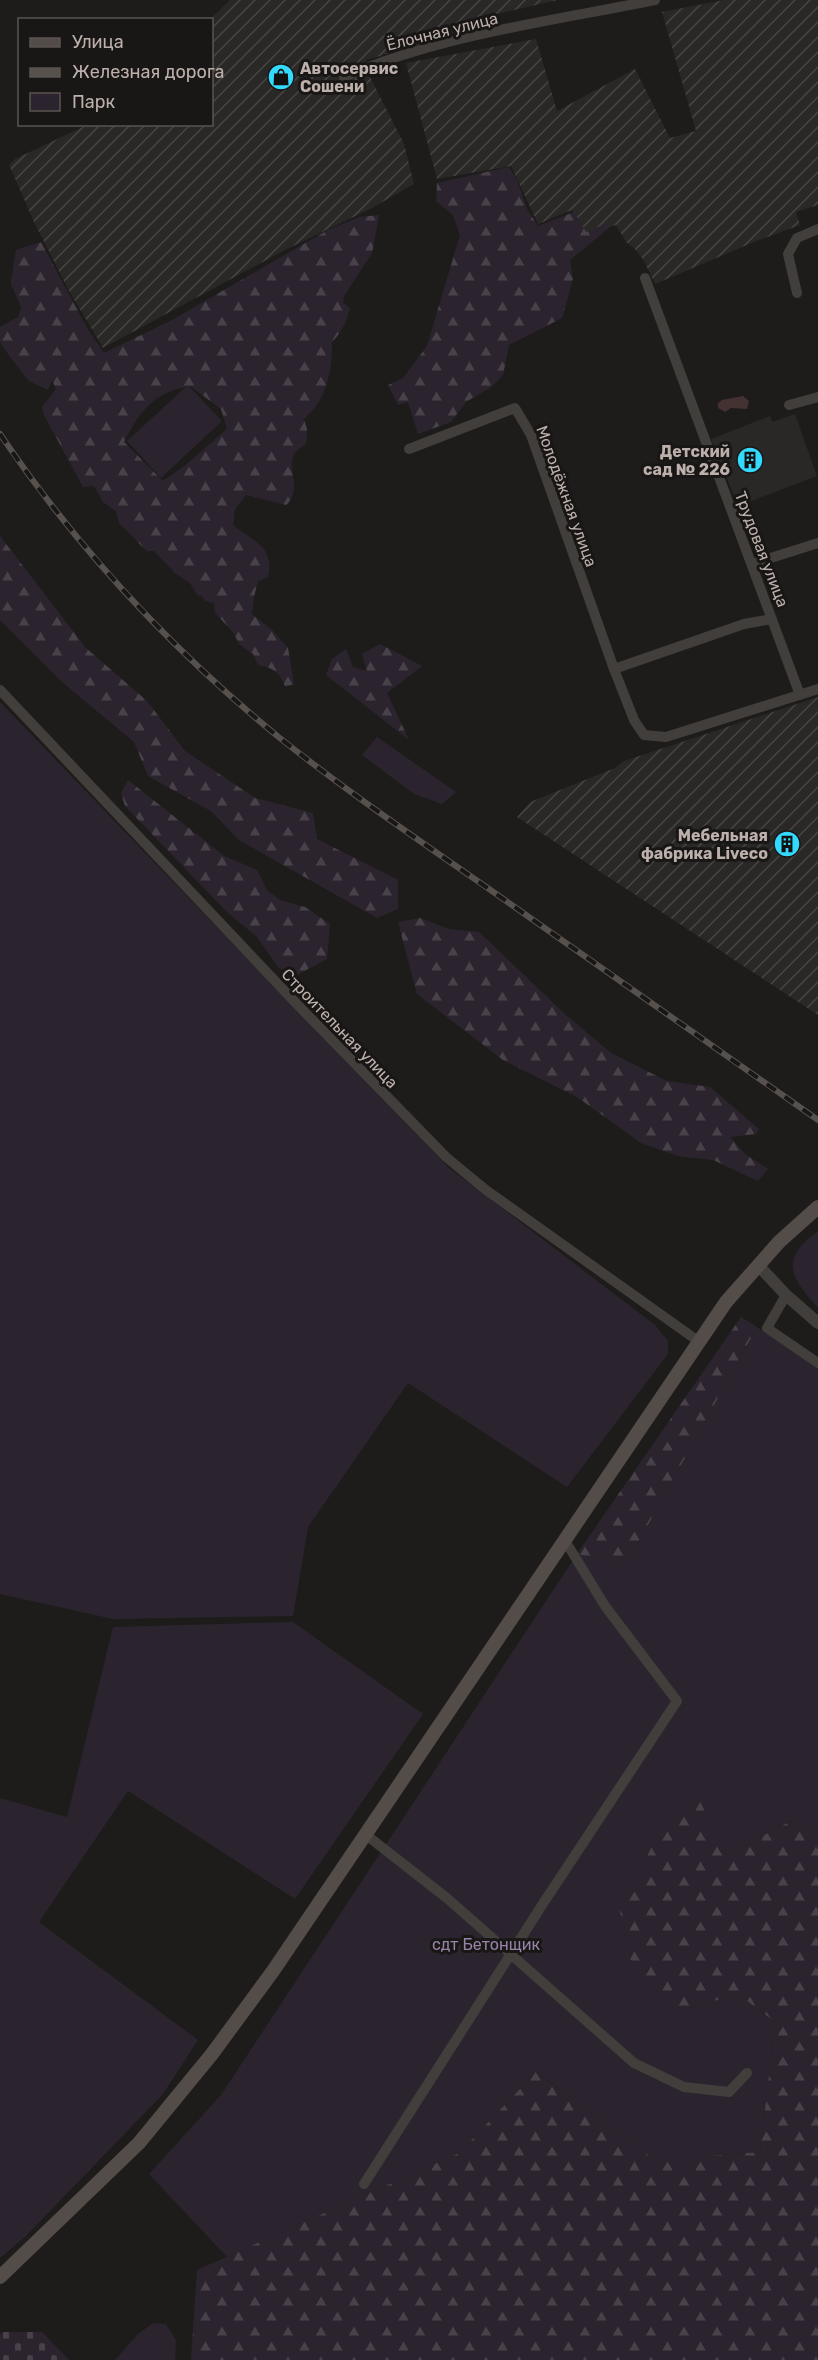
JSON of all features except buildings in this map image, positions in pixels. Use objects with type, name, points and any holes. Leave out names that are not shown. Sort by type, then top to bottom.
[{"type":"main road","points":[[0,2277],[139,2143],[223,2039],[273,1971],[726,1302],[758,1265],[808,1214],[818,1207]]},
{"type":"street","name":"Ёлочная улица","points":[[344,77],[380,62],[434,46],[655,0]]},
{"type":"street","points":[[797,293],[788,254],[797,238],[818,229]]},
{"type":"street","name":"Трудовая улица","points":[[645,278],[800,695]]},
{"type":"street","points":[[789,405],[818,397]]},
{"type":"street","name":"Молодёжная улица","points":[[409,449],[515,408],[531,435],[614,669],[634,720],[644,735],[666,737],[800,695]]},
{"type":"street","points":[[752,564],[818,543]]},
{"type":"street","points":[[614,669],[744,624],[772,619]]},
{"type":"street","points":[[800,695],[818,689]]},
{"type":"street","name":"Строительная улица","points":[[0,690],[302,1009],[446,1157],[486,1191],[699,1341]]},
{"type":"street","points":[[758,1265],[786,1295],[818,1323]]},
{"type":"street","points":[[786,1295],[767,1328],[818,1363]]},
{"type":"street","points":[[364,2184],[677,1701],[605,1606],[564,1539]]},
{"type":"street","points":[[365,1834],[435,1889],[634,2063],[684,2087],[729,2092],[747,2073]]},
{"type":"shaded area","points":[[230,0],[558,0],[457,23],[459,30],[442,38],[366,60],[370,77],[404,144],[414,184],[103,348],[69,291],[35,224],[9,165],[15,159],[85,126],[213,126],[213,18],[211,18]]},
{"type":"shaded area","points":[[724,0],[818,0],[818,205],[796,212],[800,225],[655,284],[644,261],[626,242],[616,225],[586,234],[572,210],[538,224],[511,166],[437,179],[406,63],[536,39],[557,111],[635,69],[670,138],[696,131],[662,12]]},
{"type":"shaded area","points":[[743,396],[749,401],[747,409],[731,408],[725,412],[718,408],[718,403],[722,400]]},
{"type":"shaded area","points":[[795,414],[817,476],[738,506],[711,439],[770,416],[772,422]]},
{"type":"shaded area","points":[[818,697],[818,1015],[517,817],[530,802],[615,768],[624,761]]},
{"type":"green space","points":[[509,167],[517,180],[527,209],[538,226],[574,212],[586,232],[607,223],[610,227],[570,260],[573,279],[562,318],[509,345],[503,375],[491,387],[466,402],[451,422],[418,434],[408,402],[398,405],[388,385],[403,378],[427,346],[460,235],[453,215],[436,201],[437,183]]},
{"type":"green space","points":[[379,215],[372,253],[344,296],[343,303],[350,308],[343,326],[332,342],[327,384],[318,403],[304,419],[307,429],[306,444],[294,453],[292,497],[286,505],[246,495],[235,509],[233,525],[261,546],[268,558],[268,577],[258,581],[252,614],[272,630],[288,648],[294,684],[285,687],[278,674],[268,667],[258,665],[253,654],[239,644],[233,632],[215,613],[214,603],[205,601],[201,595],[198,596],[190,583],[176,574],[154,551],[147,551],[143,548],[119,523],[116,511],[103,502],[94,486],[83,487],[44,415],[42,407],[56,389],[52,380],[48,390],[29,381],[0,342],[0,327],[18,317],[21,307],[11,284],[16,250],[41,242],[87,328],[104,353],[172,320],[328,230],[360,217]],"holes":[[[190,386],[221,409],[227,429],[187,464],[163,481],[124,442],[136,420],[150,404],[157,398],[177,389]]]},
{"type":"green space","points":[[188,385],[222,421],[161,478],[127,441]]},
{"type":"green space","points":[[0,536],[86,648],[147,701],[185,751],[255,798],[313,813],[317,839],[398,880],[398,909],[377,918],[239,840],[211,811],[148,776],[134,742],[62,682],[0,620]]},
{"type":"green space","points":[[380,644],[422,666],[387,693],[409,740],[326,675],[332,659],[346,649],[353,667],[367,671],[362,654]]},
{"type":"green space","points":[[0,702],[448,1167],[655,1325],[668,1341],[668,1354],[567,1487],[408,1383],[308,1527],[293,1616],[113,1619],[0,1594]]},
{"type":"green space","points":[[377,737],[456,792],[442,804],[414,794],[362,755]]},
{"type":"green space","points":[[128,780],[224,856],[257,870],[267,890],[280,900],[305,907],[330,924],[327,959],[295,976],[278,967],[257,937],[226,911],[125,806],[121,793]]},
{"type":"green space","points":[[420,918],[449,929],[479,932],[567,1016],[611,1053],[667,1081],[710,1087],[759,1129],[756,1134],[730,1137],[745,1154],[768,1169],[758,1181],[713,1160],[678,1156],[641,1143],[577,1097],[503,1060],[417,994],[398,922]]},
{"type":"green space","points":[[818,1231],[818,1308],[795,1277],[793,1260],[806,1241]]},
{"type":"green space","points":[[741,1317],[757,1327],[626,1565],[577,1554]]},
{"type":"green space","name":"сдт Бетонщик","points":[[757,1327],[818,1367],[818,1830],[789,1822],[726,1855],[696,1795],[683,2010],[738,1994],[775,2022],[760,2152],[696,2157],[651,2157],[536,2072],[459,2153],[227,2257],[149,2174],[221,2095],[577,1554],[626,1565]]},
{"type":"green space","points":[[293,1622],[423,1714],[295,1899],[128,1791],[39,1922],[198,2040],[163,2094],[26,2236],[0,2258],[0,1798],[67,1817],[113,1627]]},
{"type":"green space","points":[[697,1795],[726,1855],[789,1822],[818,1830],[818,2360],[191,2360],[197,2270],[459,2153],[536,2072],[651,2157],[696,2157],[760,2152],[775,2022],[738,1994],[683,2010],[643,1984],[627,1952],[620,1911],[659,1832]]},
{"type":"green space","points":[[153,2323],[166,2324],[176,2340],[175,2360],[115,2360],[138,2334]]},
{"type":"green space","points":[[2,2332],[42,2332],[69,2360],[0,2360],[0,2334]]},
{"type":"railway","points":[[0,434],[61,518],[129,597],[241,706],[337,782],[818,1120]]},
{"type":"place","name":"Автосервис Сошени","points":[[281,77]]},
{"type":"place","name":"Детский сад № 226","points":[[750,460]]},
{"type":"place","name":"Мебельная фабрика Liveco","points":[[787,844]]}]
